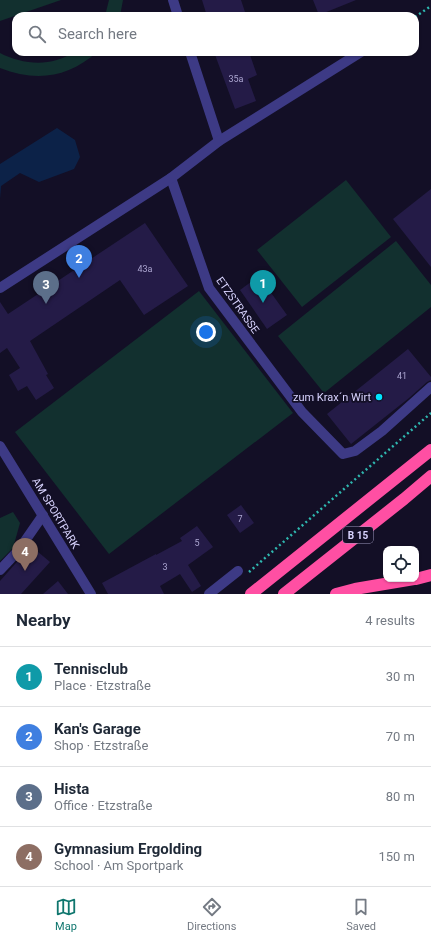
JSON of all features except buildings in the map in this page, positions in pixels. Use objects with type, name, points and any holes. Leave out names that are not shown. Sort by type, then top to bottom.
[{"type":"highway","name":"B 15","points":[[251,594],[431,450]]},
{"type":"highway","name":"B 15","points":[[284,594],[431,476]]},
{"type":"highway","points":[[419,578],[431,575]]},
{"type":"highway","points":[[336,594],[355,589],[397,582]]},
{"type":"street","points":[[173,0],[177,12]]},
{"type":"street","points":[[191,56],[219,141]]},
{"type":"street","points":[[0,288],[171,178],[219,141],[355,56]]},
{"type":"street","name":"ETZSTRASSE","points":[[171,178],[209,288],[302,412],[343,454],[356,451],[382,431],[431,387]]},
{"type":"street","name":"AM SPORTPARK","points":[[0,446],[91,594]]},
{"type":"street","points":[[0,570],[18,551],[43,515]]},
{"type":"street","points":[[209,594],[238,571]]},
{"type":"path","points":[[419,14],[431,6]]},
{"type":"path","points":[[238,571],[246,574],[431,413]]},
{"type":"green space","points":[[0,0],[61,0],[26,12],[12,12],[12,17],[0,21]]},
{"type":"green space","points":[[109,0],[123,0],[121,12],[106,12]]},
{"type":"green space","points":[[0,53],[18,60],[37,63],[65,57],[92,56],[75,67],[51,75],[26,75],[0,68]]},
{"type":"green space","points":[[346,180],[391,237],[302,307],[257,250]]},
{"type":"green space","points":[[396,241],[431,285],[431,307],[324,393],[278,336]]},
{"type":"green space","points":[[199,291],[293,413],[109,554],[15,432]]},
{"type":"green space","points":[[13,512],[20,523],[13,548],[0,561],[0,518]]},
{"type":"water","points":[[57,128],[75,140],[80,157],[74,169],[39,182],[20,173],[1,186],[0,199],[0,164]]},
{"type":"place","name":"Kan's Garage","points":[[79,278]]},
{"type":"place","name":"Tennisclub","points":[[263,303]]},
{"type":"place","name":"Hista","points":[[46,304]]},
{"type":"place","name":"zum Krax´n Wirt","points":[[379,397]]},
{"type":"place","name":"Gymnasium Ergolding","points":[[25,571]]}]
